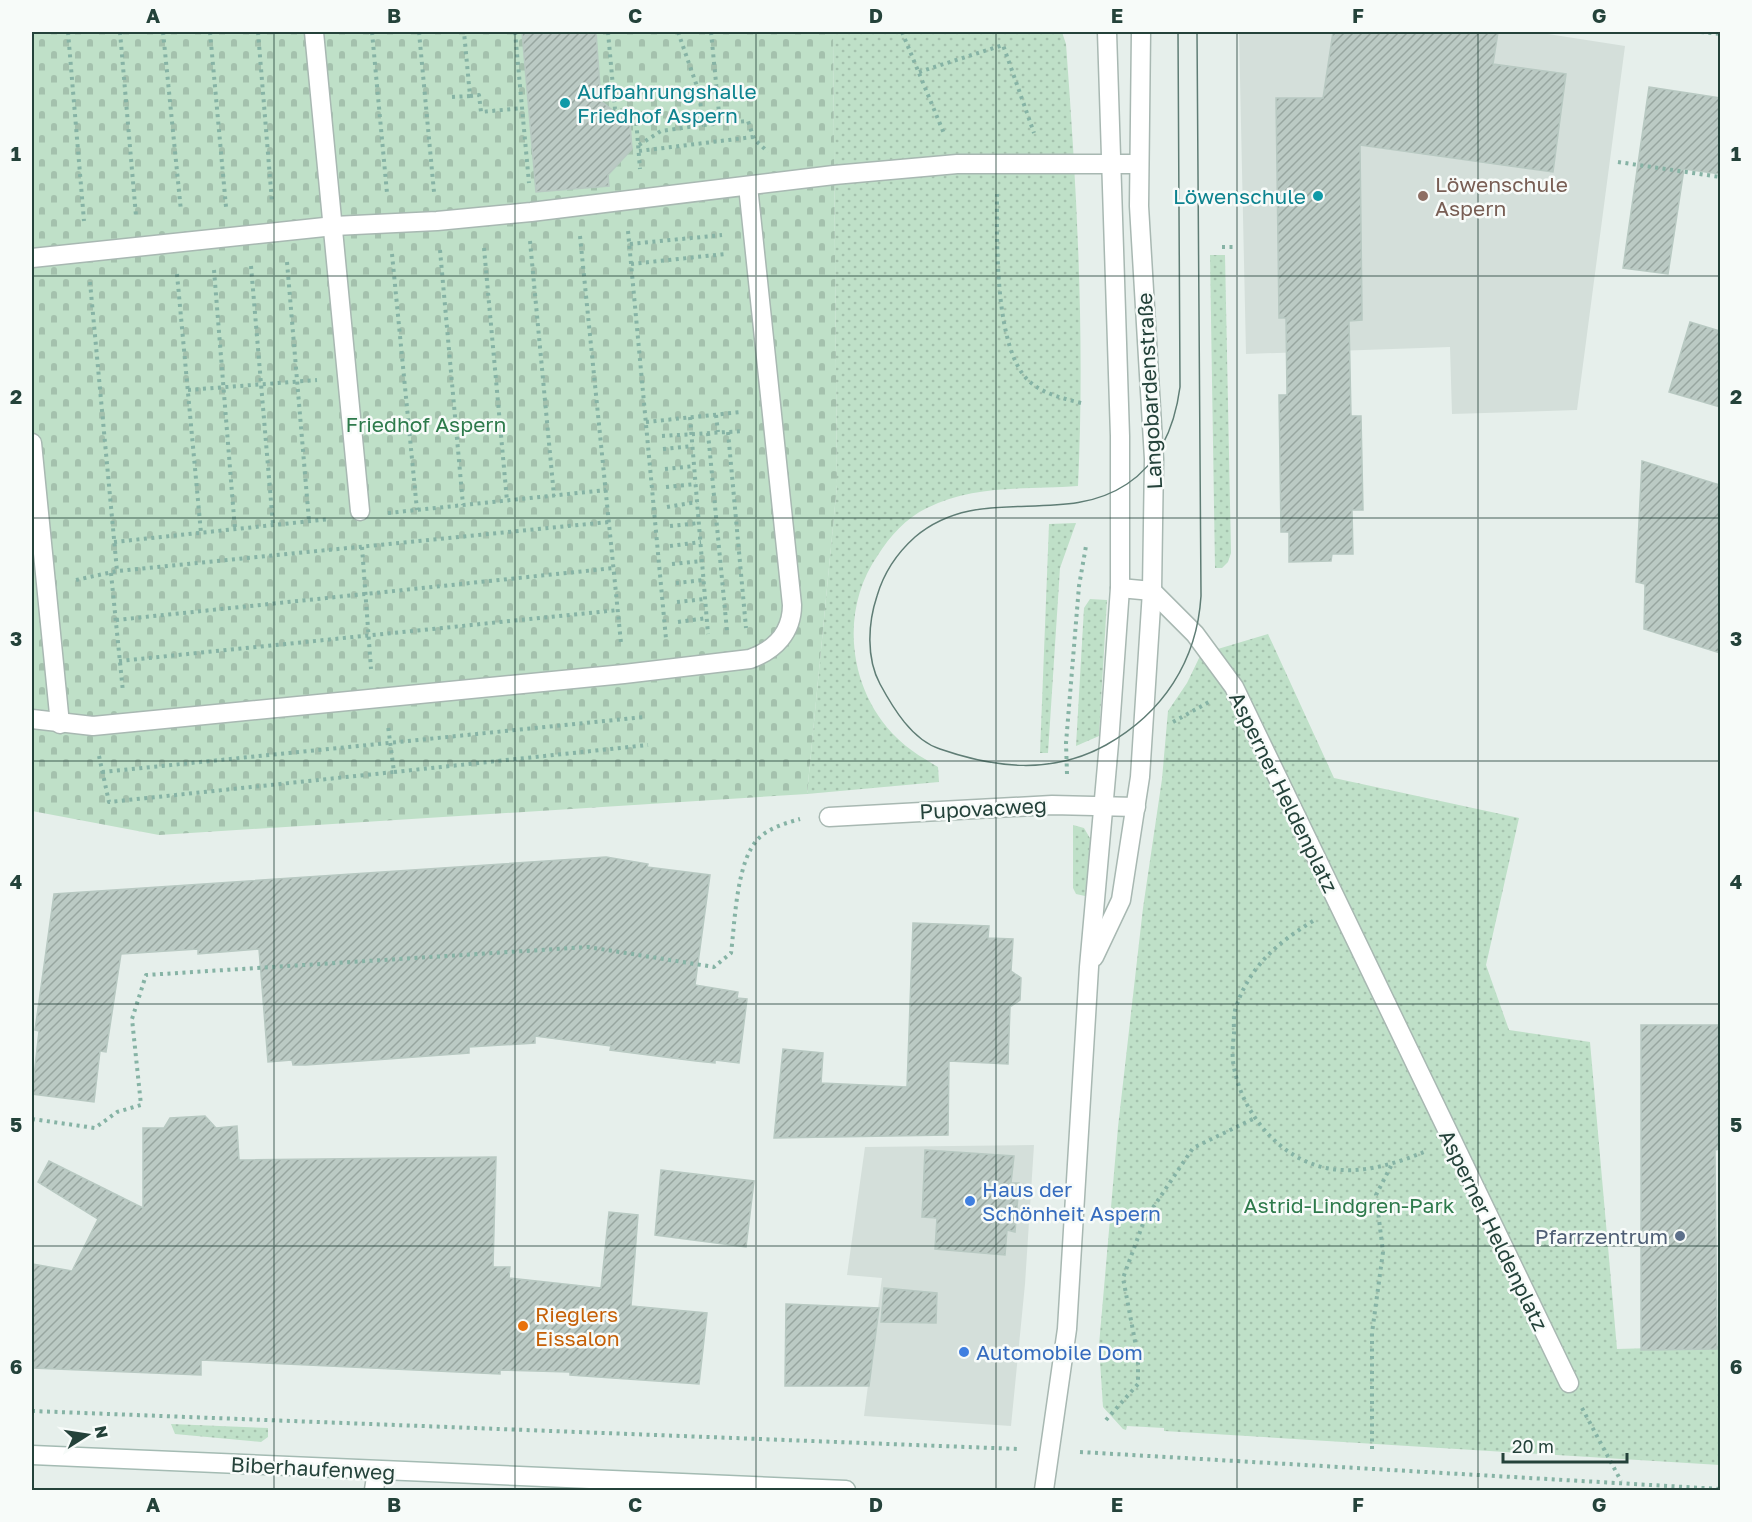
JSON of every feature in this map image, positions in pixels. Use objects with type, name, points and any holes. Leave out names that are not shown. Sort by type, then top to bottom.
[{"type":"street","points":[[314,32],[360,511]]},
{"type":"street","name":"Langobardenstraße","points":[[1107,32],[1120,436],[1120,588]]},
{"type":"street","name":"Langobardenstraße","points":[[1136,807],[1143,749],[1152,591],[1154,459],[1140,217],[1141,32]]},
{"type":"street","points":[[32,258],[334,226],[437,221],[531,212],[789,181],[957,164],[1139,164]]},
{"type":"street","points":[[32,720],[93,726],[624,674],[758,656],[780,639],[790,623],[792,595],[748,186]]},
{"type":"street","points":[[32,443],[60,724]]},
{"type":"street","points":[[1044,1491],[1067,1329],[1089,967],[1120,588],[1152,591]]},
{"type":"street","name":"Asperner Heldenplatz","points":[[1152,591],[1196,634],[1234,687],[1335,893],[1450,1141],[1569,1383]]},
{"type":"street","name":"Pupovacweg","points":[[830,817],[1009,806],[1136,807]]},
{"type":"street","points":[[1089,967],[1121,900],[1136,807]]},
{"type":"street","name":"Biberhaufenweg","points":[[32,1455],[846,1491]]},
{"type":"street","points":[[374,1491],[377,1471]]},
{"type":"path","points":[[68,32],[117,571]]},
{"type":"path","points":[[120,32],[138,247]]},
{"type":"path","points":[[163,32],[188,390],[201,533]]},
{"type":"path","points":[[210,32],[220,238],[224,387],[235,530]]},
{"type":"path","points":[[258,32],[297,381],[309,521]]},
{"type":"path","points":[[372,32],[417,510]]},
{"type":"path","points":[[419,32],[463,505]]},
{"type":"path","points":[[464,32],[470,96]]},
{"type":"path","points":[[515,32],[531,212],[530,243],[554,496]]},
{"type":"path","points":[[608,32],[615,109],[627,112],[636,119],[639,148],[630,244],[631,264],[669,668]]},
{"type":"path","points":[[678,32],[699,92],[703,125]]},
{"type":"path","points":[[902,32],[957,164]]},
{"type":"path","points":[[1701,32],[1720,34]]},
{"type":"path","points":[[711,33],[720,123]]},
{"type":"path","points":[[919,72],[1003,45],[1029,112],[1042,163]]},
{"type":"path","points":[[452,97],[479,95],[481,112],[522,108]]},
{"type":"path","points":[[639,148],[661,131],[748,121],[753,137],[780,162],[789,181]]},
{"type":"path","points":[[639,148],[753,137]]},
{"type":"path","points":[[1618,162],[1720,177]]},
{"type":"path","points":[[997,164],[1000,297],[1015,364],[1036,387],[1085,404]]},
{"type":"path","points":[[577,207],[624,674]]},
{"type":"path","points":[[630,244],[728,234]]},
{"type":"path","points":[[248,236],[273,525]]},
{"type":"path","points":[[1222,247],[1233,246]]},
{"type":"path","points":[[484,249],[507,501]]},
{"type":"path","points":[[631,264],[755,251]]},
{"type":"path","points":[[188,390],[348,377]]},
{"type":"path","points":[[646,422],[772,409]]},
{"type":"path","points":[[746,412],[748,442]]},
{"type":"path","points":[[716,415],[718,432]]},
{"type":"path","points":[[690,417],[708,634]]},
{"type":"path","points":[[662,436],[747,430]]},
{"type":"path","points":[[728,432],[746,630]]},
{"type":"path","points":[[708,433],[727,632]]},
{"type":"path","points":[[663,449],[693,446]]},
{"type":"path","points":[[665,469],[694,466]]},
{"type":"path","points":[[666,487],[696,484]]},
{"type":"path","points":[[667,507],[697,502]]},
{"type":"path","points":[[45,583],[117,571],[609,522]]},
{"type":"path","points":[[670,526],[699,523]]},
{"type":"path","points":[[670,546],[701,542]]},
{"type":"path","points":[[362,547],[369,636],[394,772]]},
{"type":"path","points":[[672,564],[702,561]]},
{"type":"path","points":[[116,620],[614,568]]},
{"type":"path","points":[[111,573],[126,722]]},
{"type":"path","points":[[676,583],[704,580]]},
{"type":"path","points":[[677,602],[705,599]]},
{"type":"path","points":[[119,661],[618,610]]},
{"type":"path","points":[[678,622],[707,618]]},
{"type":"path","points":[[698,635],[753,629]]},
{"type":"path","points":[[666,638],[676,637]]},
{"type":"path","points":[[1170,723],[1211,700]]},
{"type":"path","points":[[102,771],[644,717]]},
{"type":"path","points":[[93,726],[109,802],[648,745]]},
{"type":"path","points":[[32,1119],[95,1128],[117,1112],[141,1105],[132,1019],[147,975],[588,947],[714,967],[731,953],[743,872],[750,849],[760,837],[780,825],[813,814],[830,817]]},
{"type":"path","points":[[1317,918],[1280,941],[1252,972],[1235,1009],[1233,1060],[1240,1090],[1255,1118],[1287,1153],[1327,1168],[1369,1169],[1392,1163],[1450,1141]]},
{"type":"path","points":[[1106,1420],[1138,1384],[1138,1357],[1123,1278],[1144,1221],[1193,1148],[1255,1118]]},
{"type":"path","points":[[1372,1449],[1372,1333],[1383,1252],[1376,1195],[1392,1163]]},
{"type":"path","points":[[1569,1383],[1622,1481]]},
{"type":"path","points":[[32,1411],[1024,1450]]},
{"type":"path","points":[[1114,1454],[1720,1488]]},
{"type":"shaded area","name":"Löwenschule Aspern","points":[[1239,32],[1535,32],[1625,46],[1577,410],[1452,414],[1450,347],[1246,354]]},
{"type":"shaded area","points":[[1034,1145],[1025,1284],[1011,1426],[864,1416],[882,1278],[847,1275],[865,1147]]},
{"type":"green space","name":"Friedhof Aspern","points":[[32,32],[833,32],[837,485],[807,794],[159,835],[32,811]]},
{"type":"green space","points":[[833,32],[1062,32],[1066,44],[1074,154],[1080,320],[1080,431],[1078,486],[982,492],[945,500],[905,522],[878,555],[866,577],[858,600],[854,625],[859,674],[868,697],[881,719],[906,746],[938,767],[939,782],[807,794],[837,485]]},
{"type":"green space","points":[[1210,255],[1225,255],[1231,553],[1228,562],[1222,568],[1215,568]]},
{"type":"green space","points":[[1076,523],[1060,568],[1048,753],[1040,753],[1049,524]]},
{"type":"green space","points":[[1090,599],[1107,600],[1099,736],[1076,746],[1084,608]]},
{"type":"green space","name":"Astrid-Lindgren-Park","points":[[1268,634],[1334,778],[1519,818],[1486,965],[1509,1030],[1590,1042],[1617,1349],[1720,1346],[1720,1465],[1164,1431],[1164,1428],[1127,1426],[1126,1430],[1103,1407],[1099,1345],[1118,1127],[1143,908],[1162,779],[1168,711],[1187,683],[1201,654]]},
{"type":"green space","points":[[1073,825],[1084,828],[1091,840],[1085,896],[1076,894],[1073,888]]},
{"type":"green space","points":[[171,1424],[268,1428],[268,1437],[261,1442],[175,1434]]},
{"type":"building","name":"Aufbahrungshalle Friedhof Aspern","points":[[522,32],[596,32],[601,101],[630,124],[632,149],[608,175],[609,186],[536,192]]},
{"type":"building","name":"Löwenschule","points":[[1333,32],[1498,32],[1493,64],[1566,74],[1553,172],[1360,145],[1362,320],[1349,321],[1351,416],[1361,416],[1363,510],[1352,510],[1353,554],[1332,554],[1331,561],[1289,562],[1289,532],[1281,532],[1279,395],[1287,395],[1286,318],[1279,318],[1276,98],[1323,98]]},
{"type":"building","points":[[1649,87],[1720,98],[1720,174],[1684,169],[1668,274],[1623,268]]},
{"type":"building","points":[[1690,322],[1720,331],[1720,407],[1669,392]]},
{"type":"building","points":[[1642,461],[1720,485],[1720,653],[1644,629],[1645,584],[1636,582]]},
{"type":"building","points":[[606,857],[648,864],[647,867],[710,875],[695,985],[738,992],[737,998],[747,999],[739,1063],[715,1060],[715,1063],[610,1050],[611,1046],[535,1036],[535,1043],[469,1047],[469,1053],[306,1065],[293,1065],[292,1060],[268,1062],[259,949],[198,954],[198,949],[121,954],[106,1052],[100,1051],[94,1102],[32,1094],[39,1031],[35,1030],[54,894]]},
{"type":"building","points":[[913,923],[989,926],[988,938],[1013,939],[1011,971],[1021,978],[1020,1000],[1010,1007],[1008,1064],[949,1061],[948,1135],[774,1138],[783,1049],[823,1053],[821,1083],[907,1087]]},
{"type":"building","points":[[1641,1025],[1720,1025],[1720,1149],[1715,1150],[1717,1349],[1641,1350]]},
{"type":"building","points":[[205,1116],[216,1128],[237,1126],[239,1160],[496,1157],[493,1267],[510,1267],[509,1278],[601,1288],[609,1212],[638,1215],[631,1306],[707,1313],[699,1384],[570,1375],[570,1372],[500,1370],[500,1374],[201,1360],[201,1375],[32,1368],[32,1264],[72,1271],[98,1219],[38,1182],[49,1161],[143,1208],[143,1128],[164,1128],[170,1118]]},
{"type":"building","name":"Haus der Schönheit Aspern","points":[[925,1150],[1014,1156],[1011,1183],[1019,1183],[1015,1232],[1007,1230],[1005,1255],[935,1249],[937,1218],[922,1217]]},
{"type":"building","points":[[661,1170],[754,1181],[746,1247],[655,1235]]},
{"type":"building","points":[[884,1288],[937,1293],[936,1323],[881,1322]]},
{"type":"building","points":[[786,1304],[879,1308],[869,1386],[785,1386]]},
{"type":"tram line","points":[[1178,32],[1180,387],[1170,429],[1164,442],[1139,475],[1102,497],[1048,506],[993,508],[966,512],[940,521],[915,537],[902,550],[883,579],[874,606],[870,629],[872,663],[875,674],[891,703],[912,731],[930,745],[961,756],[1002,764],[1023,765],[1065,761],[1086,755],[1126,732],[1160,701],[1184,663],[1192,642],[1201,596],[1197,32]]},
{"type":"place","name":"Aufbahrungshalle Friedhof Aspern","points":[[565,103]]},
{"type":"place","name":"Löwenschule","points":[[1318,196]]},
{"type":"place","name":"Löwenschule Aspern","points":[[1423,196]]},
{"type":"place","name":"Haus der Schönheit Aspern","points":[[970,1201]]},
{"type":"place","name":"Pfarrzentrum","points":[[1680,1236]]},
{"type":"place","name":"Rieglers Eissalon","points":[[523,1326]]},
{"type":"place","name":"Automobile Dom","points":[[964,1352]]}]
